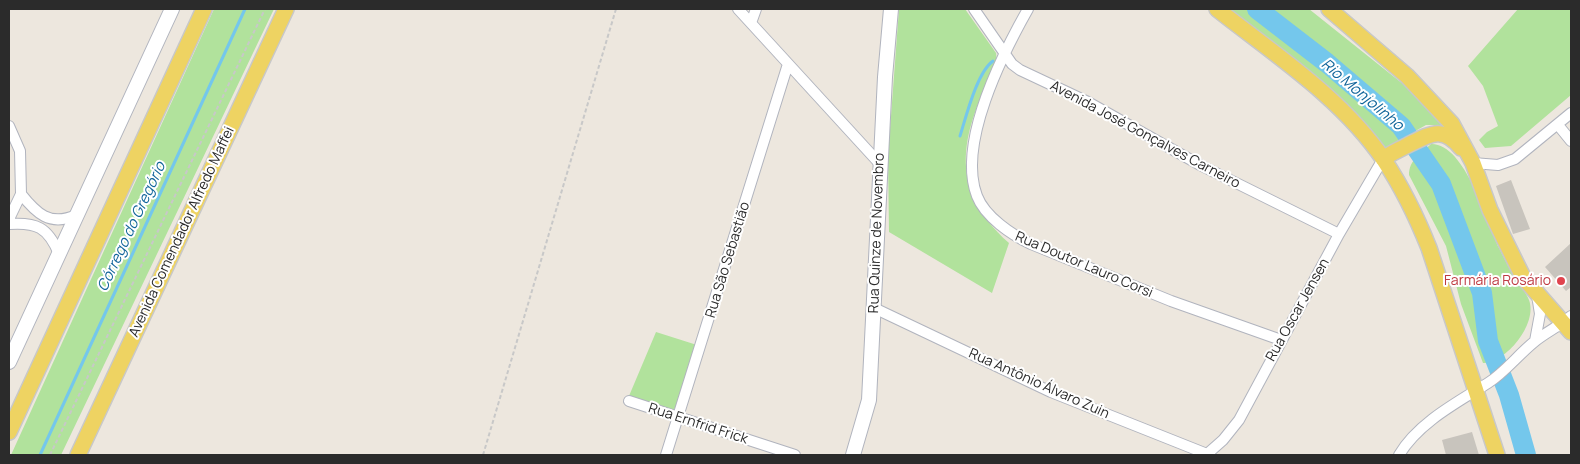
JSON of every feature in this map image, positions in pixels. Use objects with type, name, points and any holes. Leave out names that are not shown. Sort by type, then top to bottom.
[{"type":"main road","points":[[9,362],[172,9]]},
{"type":"main road","points":[[9,432],[204,9]]},
{"type":"main road","name":"Avenida Comendador Alfredo Maffei","points":[[78,455],[286,9]]},
{"type":"main road","name":"Rua Quinze de Novembro","points":[[853,455],[868,408],[880,164],[891,9]]},
{"type":"main road","points":[[1217,9],[1318,90],[1348,119],[1383,159],[1429,248],[1482,386],[1497,455]]},
{"type":"main road","points":[[1329,9],[1407,76],[1431,99],[1452,124],[1473,163],[1507,247],[1523,277],[1536,293],[1568,324]]},
{"type":"main road","points":[[1383,159],[1431,133],[1444,134],[1452,138],[1473,163]]},
{"type":"main road","points":[[1396,181],[1403,148]]},
{"type":"street","points":[[738,9],[880,164]]},
{"type":"street","points":[[751,23],[756,9]]},
{"type":"street","name":"Avenida José Gonçalves Carneiro","points":[[974,9],[1004,52],[1020,70],[1088,102],[1200,165],[1339,234]]},
{"type":"street","name":"Rua Doutor Lauro Corsi","points":[[1028,9],[1004,52],[977,128],[971,169],[978,198],[999,224],[1013,236],[1171,301],[1280,340]]},
{"type":"street","name":"Rua São Sebastião","points":[[666,455],[788,64]]},
{"type":"street","points":[[1473,163],[1498,165],[1515,159],[1571,113]]},
{"type":"street","points":[[1558,125],[1571,141]]},
{"type":"street","points":[[9,126],[20,151],[21,194],[9,220]]},
{"type":"street","name":"Rua Oscar Jensen","points":[[1207,455],[1224,440],[1239,420],[1280,340],[1383,159]]},
{"type":"street","points":[[21,194],[34,210],[45,217],[66,220],[76,215]]},
{"type":"street","points":[[9,224],[28,223],[40,227],[54,243],[59,254]]},
{"type":"street","points":[[1535,341],[1540,314],[1536,293]]},
{"type":"street","name":"Rua Antônio Álvaro Zuin","points":[[874,308],[1051,392],[1207,455]]},
{"type":"street","points":[[1399,455],[1406,443],[1422,428],[1482,386],[1535,341],[1568,324]]},
{"type":"street","name":"Rua Ernfrid Frick","points":[[629,401],[796,455]]},
{"type":"path","points":[[50,455],[265,9]]},
{"type":"path","points":[[483,455],[616,9]]},
{"type":"green space","points":[[214,9],[274,9],[61,455],[11,455]]},
{"type":"green space","points":[[899,9],[965,9],[996,53],[997,63],[975,112],[966,157],[968,179],[975,201],[989,222],[1009,243],[992,293],[889,232],[888,156]]},
{"type":"green space","points":[[1229,9],[1309,9],[1423,100],[1444,125],[1426,125],[1385,148],[1322,84]]},
{"type":"green space","points":[[1518,9],[1571,9],[1571,95],[1511,146],[1485,148],[1479,140],[1487,132],[1498,126],[1483,86],[1468,66]]},
{"type":"green space","points":[[1431,144],[1443,147],[1454,156],[1464,170],[1481,203],[1499,248],[1529,300],[1531,310],[1529,320],[1518,340],[1501,357],[1492,361],[1483,363],[1461,304],[1446,246],[1409,175],[1413,161]]},
{"type":"green space","points":[[656,332],[697,345],[673,410],[629,396]]},
{"type":"building","points":[[1511,180],[1530,229],[1513,234],[1496,186]]},
{"type":"building","points":[[1571,243],[1571,287],[1566,291],[1545,267]]},
{"type":"building","points":[[1472,432],[1479,455],[1446,455],[1442,440]]},
{"type":"waterway","name":"Córrego do Gregório","points":[[40,455],[245,9]]},
{"type":"waterway","name":"Rio Monjolinho","points":[[1257,9],[1327,63],[1401,126],[1441,184],[1482,293],[1488,341],[1509,395],[1526,455]]},
{"type":"waterway","points":[[960,136],[977,85],[987,67],[993,61]]},
{"type":"place","name":"Farmária Rosário","points":[[1561,281]]}]
